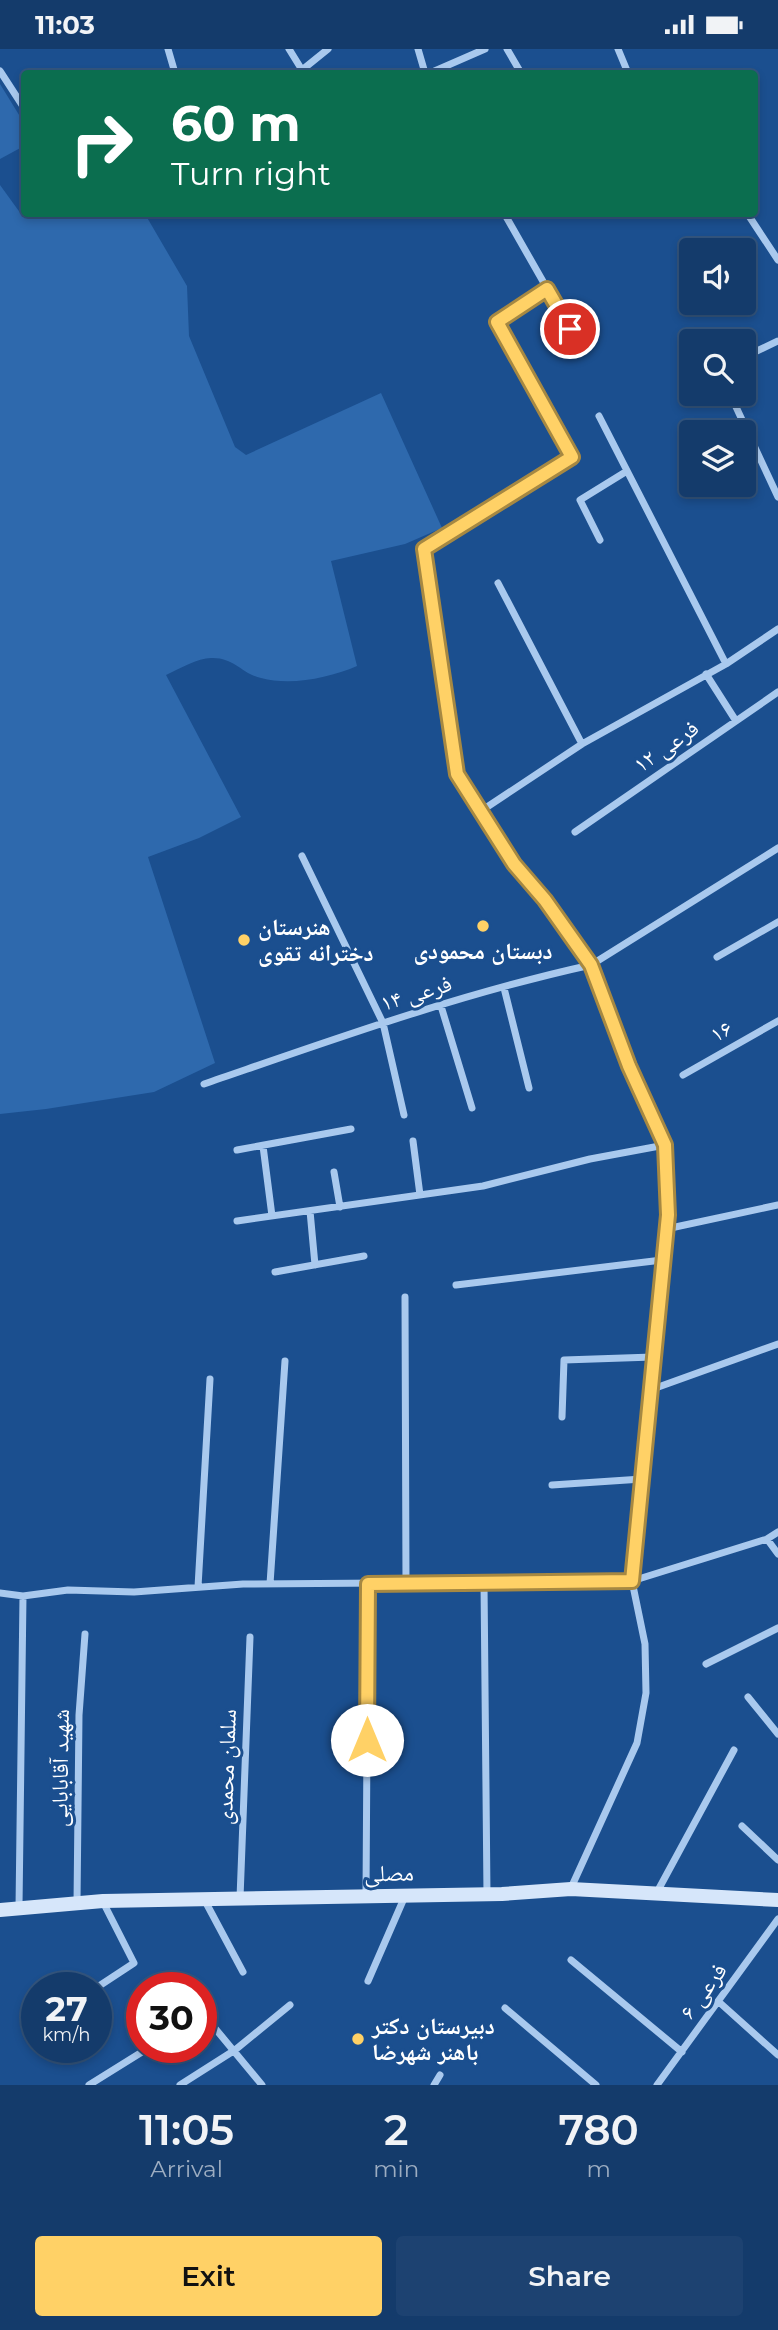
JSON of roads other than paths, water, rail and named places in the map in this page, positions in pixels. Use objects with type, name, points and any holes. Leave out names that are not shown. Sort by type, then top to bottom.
[{"type":"street","points":[[168,49],[174,70]]},
{"type":"street","points":[[289,49],[302,70],[328,49]]},
{"type":"street","points":[[418,49],[426,70]]},
{"type":"street","points":[[434,70],[485,49]]},
{"type":"street","points":[[507,49],[519,70]]},
{"type":"street","points":[[618,49],[627,70]]},
{"type":"street","points":[[0,71],[21,103]]},
{"type":"street","points":[[506,217],[581,348]]},
{"type":"street","points":[[750,217],[778,260]]},
{"type":"street","points":[[547,289],[497,322],[572,457],[424,549],[457,774],[514,864],[545,900],[591,965],[629,1066],[665,1145],[668,1215],[632,1581],[645,1644],[646,1693],[637,1743],[571,1889]]},
{"type":"street","points":[[756,351],[778,341]]},
{"type":"street","points":[[736,406],[778,497]]},
{"type":"street","points":[[599,416],[726,664]]},
{"type":"street","points":[[600,540],[580,500],[627,471]]},
{"type":"street","points":[[498,583],[582,744]]},
{"type":"street","points":[[481,811],[582,744],[726,664],[778,629]]},
{"type":"street","points":[[706,674],[736,721]]},
{"type":"street","name":"فرعی ۱۲","points":[[575,832],[778,692]]},
{"type":"street","name":"فرعی ۱۴","points":[[205,1084],[383,1023],[591,965],[778,848]]},
{"type":"street","points":[[302,856],[383,1023],[404,1115]]},
{"type":"street","points":[[717,957],[778,922]]},
{"type":"street","points":[[504,988],[529,1088]]},
{"type":"street","points":[[441,1006],[471,1108]]},
{"type":"street","name":"۱۶","points":[[683,1075],[778,1021]]},
{"type":"street","points":[[237,1150],[351,1129]]},
{"type":"street","points":[[413,1141],[420,1195]]},
{"type":"street","points":[[237,1221],[483,1186],[590,1159],[665,1145]]},
{"type":"street","points":[[263,1146],[272,1216]]},
{"type":"street","points":[[334,1172],[340,1207]]},
{"type":"street","points":[[666,1229],[778,1205]]},
{"type":"street","points":[[310,1211],[315,1265]]},
{"type":"street","points":[[275,1272],[364,1256]]},
{"type":"street","points":[[456,1286],[662,1260]]},
{"type":"street","points":[[405,1297],[406,1584]]},
{"type":"street","points":[[650,1390],[778,1344]]},
{"type":"street","points":[[562,1417],[564,1360],[653,1357]]},
{"type":"street","points":[[271,1584],[285,1361]]},
{"type":"street","points":[[198,1587],[210,1379]]},
{"type":"street","points":[[552,1485],[642,1479]]},
{"type":"street","points":[[0,1593],[23,1596],[68,1590],[134,1592],[271,1584],[632,1581],[767,1539],[778,1532]]},
{"type":"street","points":[[767,1539],[778,1554]]},
{"type":"street","points":[[366,1896],[368,1584]]},
{"type":"street","points":[[484,1584],[487,1894]]},
{"type":"street","points":[[19,1907],[23,1596]]},
{"type":"street","points":[[706,1664],[778,1628]]},
{"type":"street","name":"شهید آقابابایی","points":[[77,1903],[79,1715],[85,1634]]},
{"type":"street","name":"سلمان محمدی","points":[[240,1898],[250,1637]]},
{"type":"street","points":[[748,1697],[778,1734]]},
{"type":"street","points":[[656,1894],[734,1750]]},
{"type":"street","points":[[742,1826],[778,1860]]},
{"type":"street","name":"مصلی","points":[[0,1910],[103,1901],[487,1894],[571,1889],[778,1900]]},
{"type":"street","points":[[368,1981],[405,1896]]},
{"type":"street","points":[[204,1899],[243,1972]]},
{"type":"street","points":[[103,1901],[134,1962],[112,1977]]},
{"type":"street","name":"فرعی ۶","points":[[657,2085],[778,1919]]},
{"type":"street","points":[[570,1960],[682,2052]]},
{"type":"street","points":[[719,2002],[778,2055]]},
{"type":"street","points":[[180,2085],[235,2050],[290,2005]]},
{"type":"street","points":[[505,2008],[596,2085]]},
{"type":"street","points":[[217,2030],[262,2085]]},
{"type":"street","points":[[89,2085],[126,2062]]},
{"type":"street","points":[[434,2085],[440,2075]]},
{"type":"place","name":"دبستان محمودی","points":[[483,926]]},
{"type":"place","name":"هنرستان دخترانه تقوی","points":[[244,940]]},
{"type":"place","name":"دبیرستان دکتر باهنر شهرضا","points":[[358,2039]]}]
